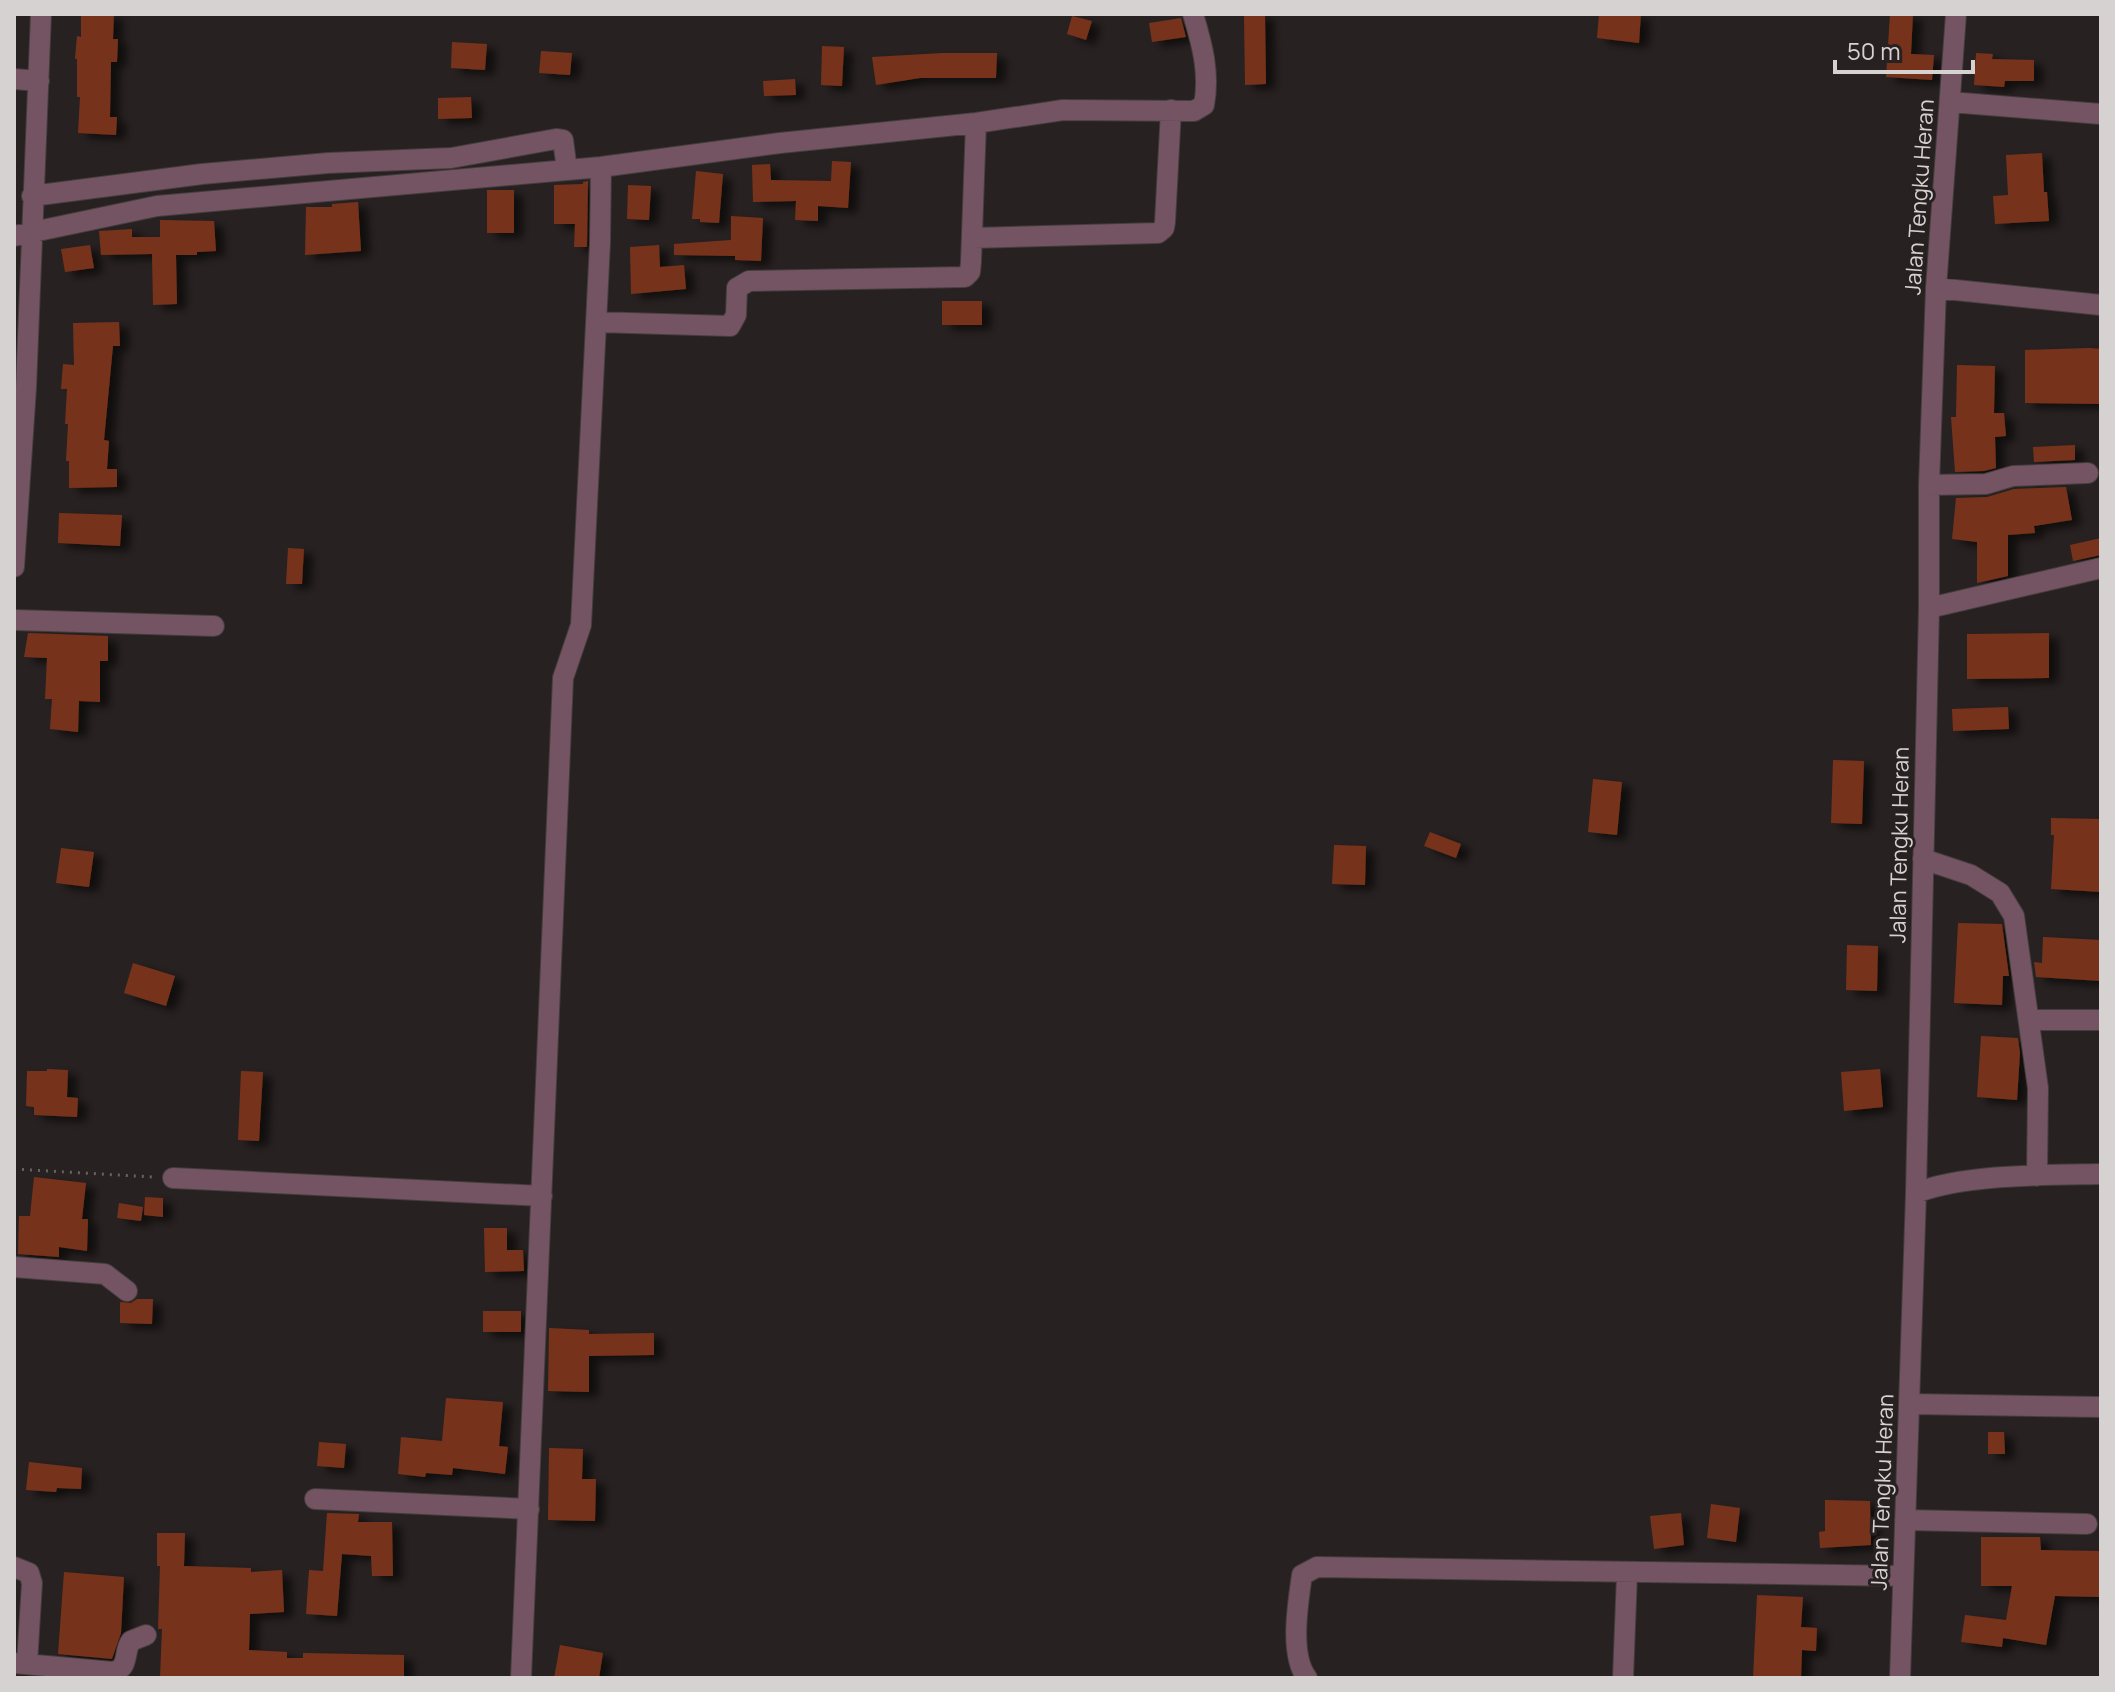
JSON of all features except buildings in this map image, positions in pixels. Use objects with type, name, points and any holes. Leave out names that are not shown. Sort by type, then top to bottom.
[{"type":"street","points":[[14,567],[22,235],[32,196],[41,14]]},
{"type":"street","points":[[22,235],[157,206],[567,161],[601,167],[1063,110],[1194,111],[1204,105],[1205,52],[1193,14]]},
{"type":"street","name":"Jalan Tengku Heran","points":[[1900,1678],[1916,1193],[1929,485],[1936,288],[1956,14]]},
{"type":"street","points":[[14,79],[39,81]]},
{"type":"street","points":[[1950,102],[2101,114]]},
{"type":"street","points":[[972,238],[1158,233],[1165,222],[1171,110]]},
{"type":"street","points":[[596,322],[730,326],[736,315],[737,288],[749,281],[965,277],[970,272],[976,123]]},
{"type":"street","points":[[32,196],[202,174],[312,164],[451,158],[556,139],[563,140],[567,161]]},
{"type":"street","points":[[521,1678],[563,678],[581,625],[601,167]]},
{"type":"street","points":[[1936,288],[2101,305]]},
{"type":"street","points":[[1929,485],[1986,484],[2013,476],[2088,473]]},
{"type":"street","points":[[1929,608],[2101,568]]},
{"type":"street","points":[[14,620],[214,626]]},
{"type":"street","points":[[1923,859],[1971,875],[2000,893],[2014,916],[2038,1088],[2037,1176]]},
{"type":"street","points":[[2029,1020],[2101,1020]]},
{"type":"street","points":[[1916,1193],[1937,1185],[2101,1174]]},
{"type":"street","points":[[173,1178],[542,1196]]},
{"type":"street","points":[[14,1267],[105,1274],[127,1291]]},
{"type":"street","points":[[1910,1404],[2101,1407]]},
{"type":"street","points":[[315,1499],[529,1509]]},
{"type":"street","points":[[1905,1520],[2087,1524]]},
{"type":"street","points":[[14,1567],[29,1573],[32,1583],[20,1664],[113,1672],[121,1670],[124,1665],[131,1641],[146,1635]]},
{"type":"street","points":[[1307,1678],[1299,1661],[1297,1615],[1302,1575],[1308,1569],[1902,1576]]},
{"type":"street","points":[[1623,1678],[1627,1574]]},
{"type":"path","points":[[14,1169],[173,1178]]}]
